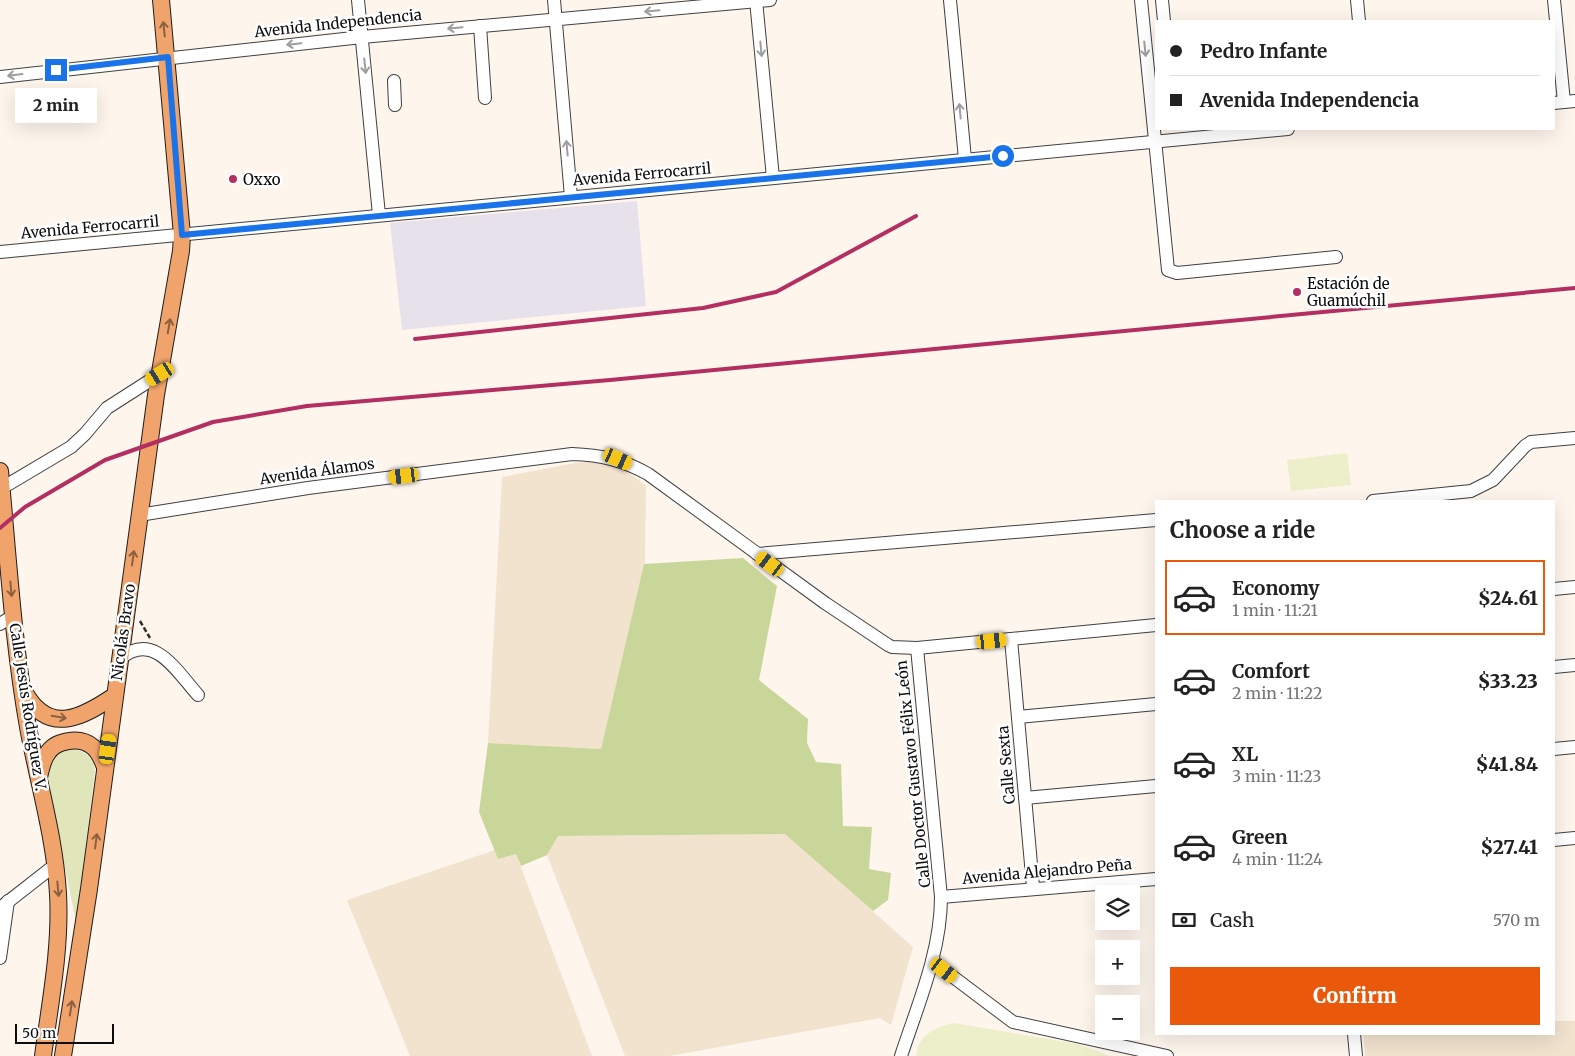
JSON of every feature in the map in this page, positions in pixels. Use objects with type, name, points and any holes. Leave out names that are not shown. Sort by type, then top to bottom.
[{"type":"main road","name":"Nicolás Bravo","points":[[63,1056],[89,889],[139,515],[181,251],[182,235],[168,57],[161,0]]},
{"type":"main road","name":"Calle Jesús Rodríguez V.","points":[[0,470],[6,620],[22,689],[55,865],[58,912],[56,955],[43,1056]]},
{"type":"main road","points":[[22,689],[37,710],[56,718],[80,717],[114,696]]},
{"type":"main road","points":[[38,778],[47,753],[59,743],[68,741],[86,742],[100,755],[105,767]]},
{"type":"street","points":[[358,0],[379,215]]},
{"type":"street","points":[[554,0],[571,197]]},
{"type":"street","name":"Avenida Independencia","points":[[0,77],[362,37],[770,0]]},
{"type":"street","points":[[950,0],[964,160]]},
{"type":"street","points":[[1141,0],[1166,258],[1170,272],[1336,258]]},
{"type":"street","points":[[1162,0],[1164,20]]},
{"type":"street","points":[[1357,0],[1359,20]]},
{"type":"street","points":[[1554,0],[1564,102]]},
{"type":"street","points":[[756,1],[773,178]]},
{"type":"street","points":[[480,26],[485,98]]},
{"type":"street","points":[[394,81],[395,105]]},
{"type":"street","name":"Avenida Ferrocarril","points":[[0,252],[1155,142],[1175,134],[1265,130]]},
{"type":"street","points":[[2,488],[79,441],[107,408],[160,374]]},
{"type":"street","points":[[1382,500],[1471,491],[1493,480],[1524,446],[1531,442],[1575,438]]},
{"type":"street","name":"Avenida Álamos","points":[[139,515],[308,488],[572,454],[595,454],[618,459],[648,474],[825,603],[892,647],[917,648],[1155,626]]},
{"type":"street","points":[[757,554],[1155,520]]},
{"type":"street","points":[[1555,589],[1575,587]]},
{"type":"street","name":"Calle Sexta","points":[[1011,639],[1033,887]]},
{"type":"street","points":[[120,659],[128,652],[144,648],[159,652],[198,695]]},
{"type":"street","name":"Calle Doctor Gustavo Félix León","points":[[901,1056],[932,961],[941,922],[941,897],[917,648]]},
{"type":"street","points":[[1555,667],[1575,665]]},
{"type":"street","points":[[1018,717],[1155,704]]},
{"type":"street","points":[[1555,749],[1575,747]]},
{"type":"street","points":[[1025,798],[1155,786]]},
{"type":"street","points":[[1555,840],[1575,838]]},
{"type":"street","points":[[0,958],[4,905],[55,865]]},
{"type":"street","name":"Avenida Alejandro Peña","points":[[941,897],[1033,887],[1155,879]]},
{"type":"street","points":[[932,961],[1013,1022],[1146,1053],[1167,1056]]},
{"type":"street","points":[[1354,1035],[1356,1056]]},
{"type":"path","points":[[139,619],[159,652]]},
{"type":"shaded area","points":[[637,201],[646,306],[402,330],[390,223]]},
{"type":"shaded area","points":[[595,461],[627,471],[646,486],[645,561],[601,749],[488,743],[502,477]]},
{"type":"shaded area","points":[[786,834],[913,947],[891,1025],[880,1018],[669,1056],[625,1056],[547,855],[558,836]]},
{"type":"shaded area","points":[[495,850],[498,859],[516,854],[592,1056],[410,1056],[347,900]]},
{"type":"shaded area","points":[[1555,1021],[1575,1021],[1575,1056],[1365,1056],[1363,1035],[1555,1035]]},
{"type":"green space","points":[[1347,453],[1351,485],[1291,491],[1287,460]]},
{"type":"green space","points":[[743,558],[777,586],[759,680],[808,719],[807,743],[816,762],[841,764],[843,826],[872,827],[869,869],[891,873],[888,900],[873,911],[785,834],[558,836],[547,855],[521,866],[516,854],[498,859],[479,812],[488,743],[601,749],[644,564]]},
{"type":"green space","points":[[66,749],[82,751],[86,754],[92,761],[95,771],[76,922],[46,774],[48,766],[53,759]]},
{"type":"green space","points":[[954,1023],[1078,1044],[1110,1056],[916,1056],[917,1049],[924,1037],[940,1027]]},
{"type":"railway","points":[[415,339],[703,308],[776,292],[916,216]]},
{"type":"railway","points":[[0,528],[25,507],[105,460],[213,422],[307,406],[610,380],[1575,288]]},
{"type":"place","name":"Oxxo","points":[[233,179]]},
{"type":"place","name":"Estación de Guamúchil","points":[[1297,292]]},
{"type":"route","points":[[56,70],[168,57],[182,235],[1003,156]]}]
